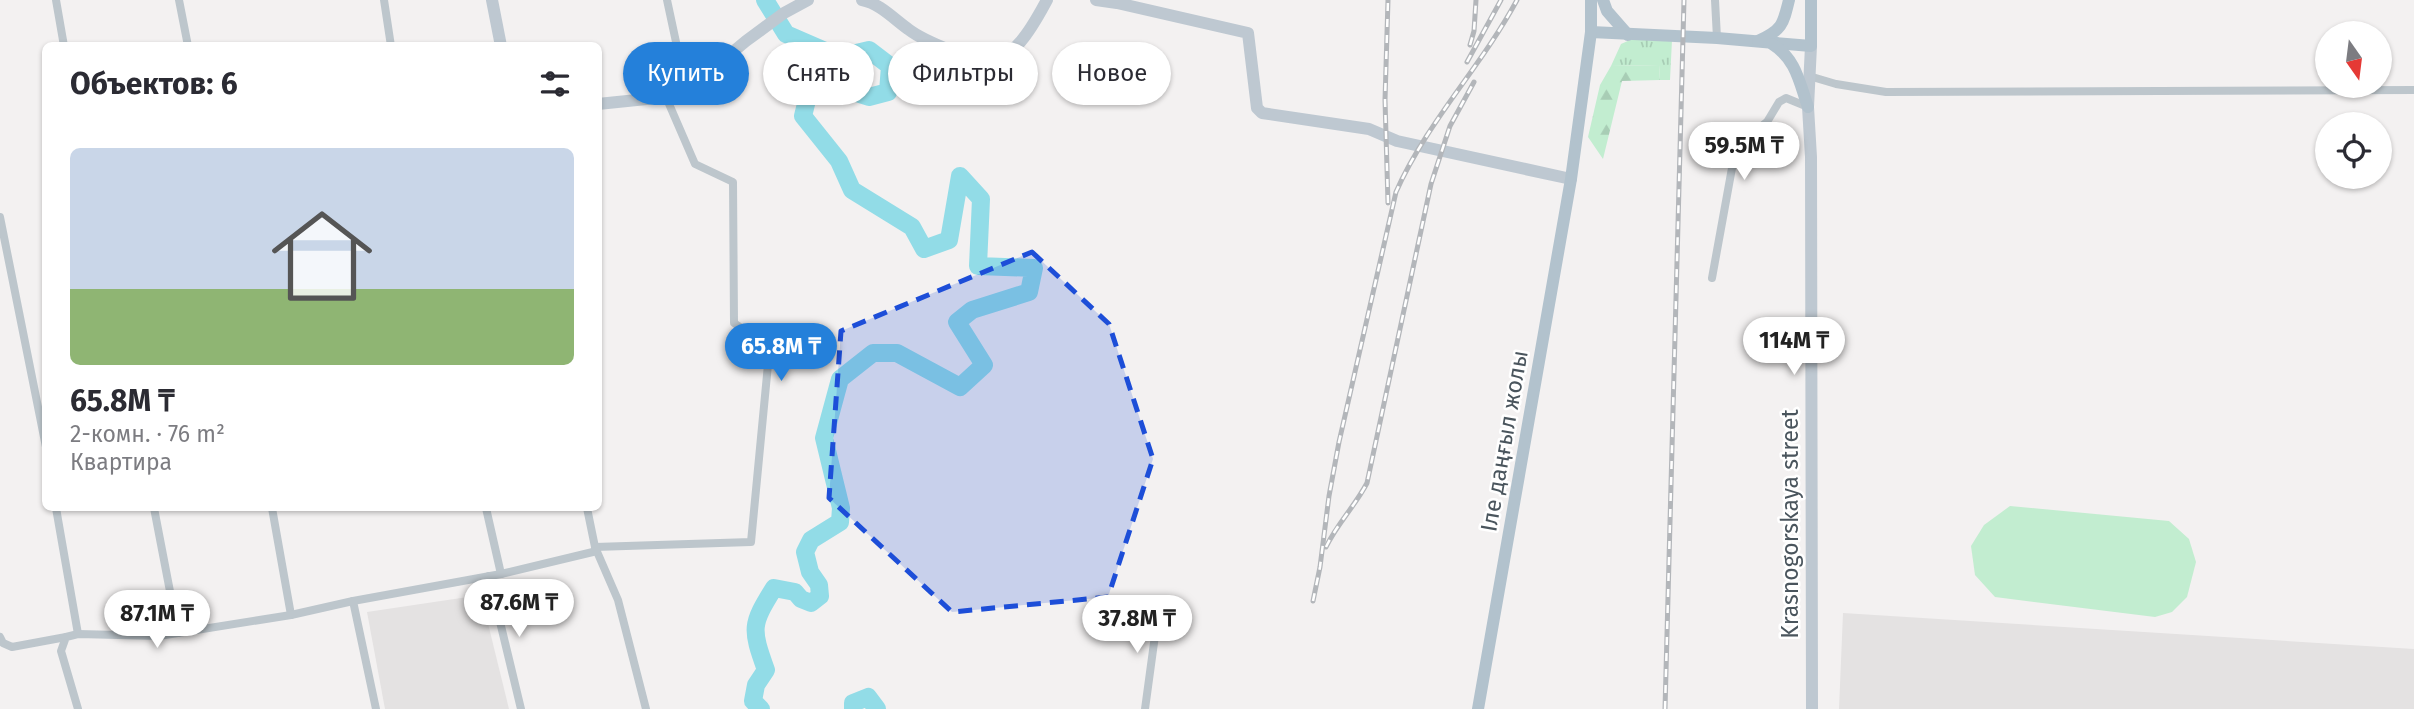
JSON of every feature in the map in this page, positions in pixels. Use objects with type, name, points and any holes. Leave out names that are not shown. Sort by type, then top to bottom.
[{"type":"main road","name":"Іле даңғыл жолы","points":[[1478,709],[1571,180],[1591,32],[1591,0]]},
{"type":"main road","points":[[1603,0],[1607,11],[1628,35]]},
{"type":"main road","points":[[1763,41],[1777,32],[1784,22],[1789,0]]},
{"type":"main road","points":[[1591,32],[1811,46],[1811,0]]},
{"type":"main road","points":[[1763,41],[1785,52],[1792,63],[1808,107]]},
{"type":"street","points":[[56,0],[63,42]]},
{"type":"street","points":[[179,0],[187,42]]},
{"type":"street","points":[[384,0],[390,42]]},
{"type":"street","points":[[492,0],[500,42]]},
{"type":"street","points":[[667,0],[676,42]]},
{"type":"street","points":[[746,42],[784,13],[808,0]]},
{"type":"street","points":[[862,0],[871,2],[912,32],[934,44],[985,62],[1000,58],[1015,47],[1032,27],[1047,0]]},
{"type":"street","points":[[1096,0],[1133,3],[1248,33],[1257,108],[1262,113],[1369,129],[1397,141],[1571,180]]},
{"type":"street","points":[[1715,0],[1717,38]]},
{"type":"street","name":"Krasnogorskaya street","points":[[1811,46],[1808,107],[1811,158],[1812,709]]},
{"type":"street","points":[[1810,76],[1836,84],[1886,92],[2414,90]]},
{"type":"street","points":[[1712,278],[1736,146],[1767,122],[1779,102],[1786,98],[1808,107]]},
{"type":"street","points":[[602,104],[623,101]]},
{"type":"street","points":[[0,637],[3,643],[12,647],[78,634],[159,636],[291,615],[501,574],[596,549],[751,542],[769,354],[755,337],[734,323],[733,182],[695,164],[674,105]]},
{"type":"street","points":[[0,217],[41,397]]},
{"type":"street","points":[[57,511],[78,634]]},
{"type":"street","points":[[155,511],[178,633]]},
{"type":"street","points":[[273,511],[291,615]]},
{"type":"street","points":[[487,511],[501,574]]},
{"type":"street","points":[[588,511],[596,549],[618,600],[646,709]]},
{"type":"street","points":[[489,576],[520,709]]},
{"type":"street","points":[[353,601],[376,709]]},
{"type":"street","points":[[1145,709],[1159,606]]},
{"type":"street","points":[[65,637],[61,651],[78,709]]},
{"type":"highlighted area","points":[[1032,252],[1109,324],[1153,459],[1108,597],[952,612],[829,498],[841,331]]},
{"type":"shaded area","points":[[481,595],[509,709],[385,709],[367,612]]},
{"type":"shaded area","points":[[1843,613],[2414,649],[2414,709],[1839,709]]},
{"type":"green space","points":[[1630,40],[1672,40],[1670,80],[1660,80],[1659,65],[1611,66],[1621,44]]},
{"type":"green space","points":[[1659,65],[1660,80],[1622,81],[1603,159],[1588,137],[1600,85],[1611,66]]},
{"type":"green space","points":[[2010,506],[2169,521],[2189,539],[2196,562],[2187,597],[2172,612],[2155,617],[1995,597],[1975,575],[1971,546],[1984,525]]},
{"type":"waterway","points":[[761,709],[753,701],[756,685],[766,670],[756,635],[757,619],[774,588],[795,592],[801,599],[811,603],[820,596],[819,585],[810,572],[805,552],[811,540],[840,522],[841,508],[824,438],[840,379],[873,353],[897,353],[960,387],[984,365],[957,322],[972,310],[1029,292],[1034,268],[978,266],[981,199],[960,176],[949,240],[924,249],[912,227],[852,190],[839,161],[803,116],[810,88],[834,86],[869,97],[888,92],[890,66],[869,50],[839,57],[786,34],[765,0]]},
{"type":"waterway","points":[[853,709],[853,703],[868,697],[877,709]]},
{"type":"railway","points":[[1388,0],[1385,100],[1388,203]]},
{"type":"railway","points":[[1470,45],[1474,31],[1476,0]]},
{"type":"railway","points":[[1467,62],[1501,0]]},
{"type":"railway","points":[[1313,601],[1339,442],[1396,192],[1438,118],[1503,25],[1517,0]]},
{"type":"railway","points":[[1665,709],[1684,0]]},
{"type":"railway","points":[[1326,547],[1367,483],[1431,184],[1450,126],[1474,82]]}]
